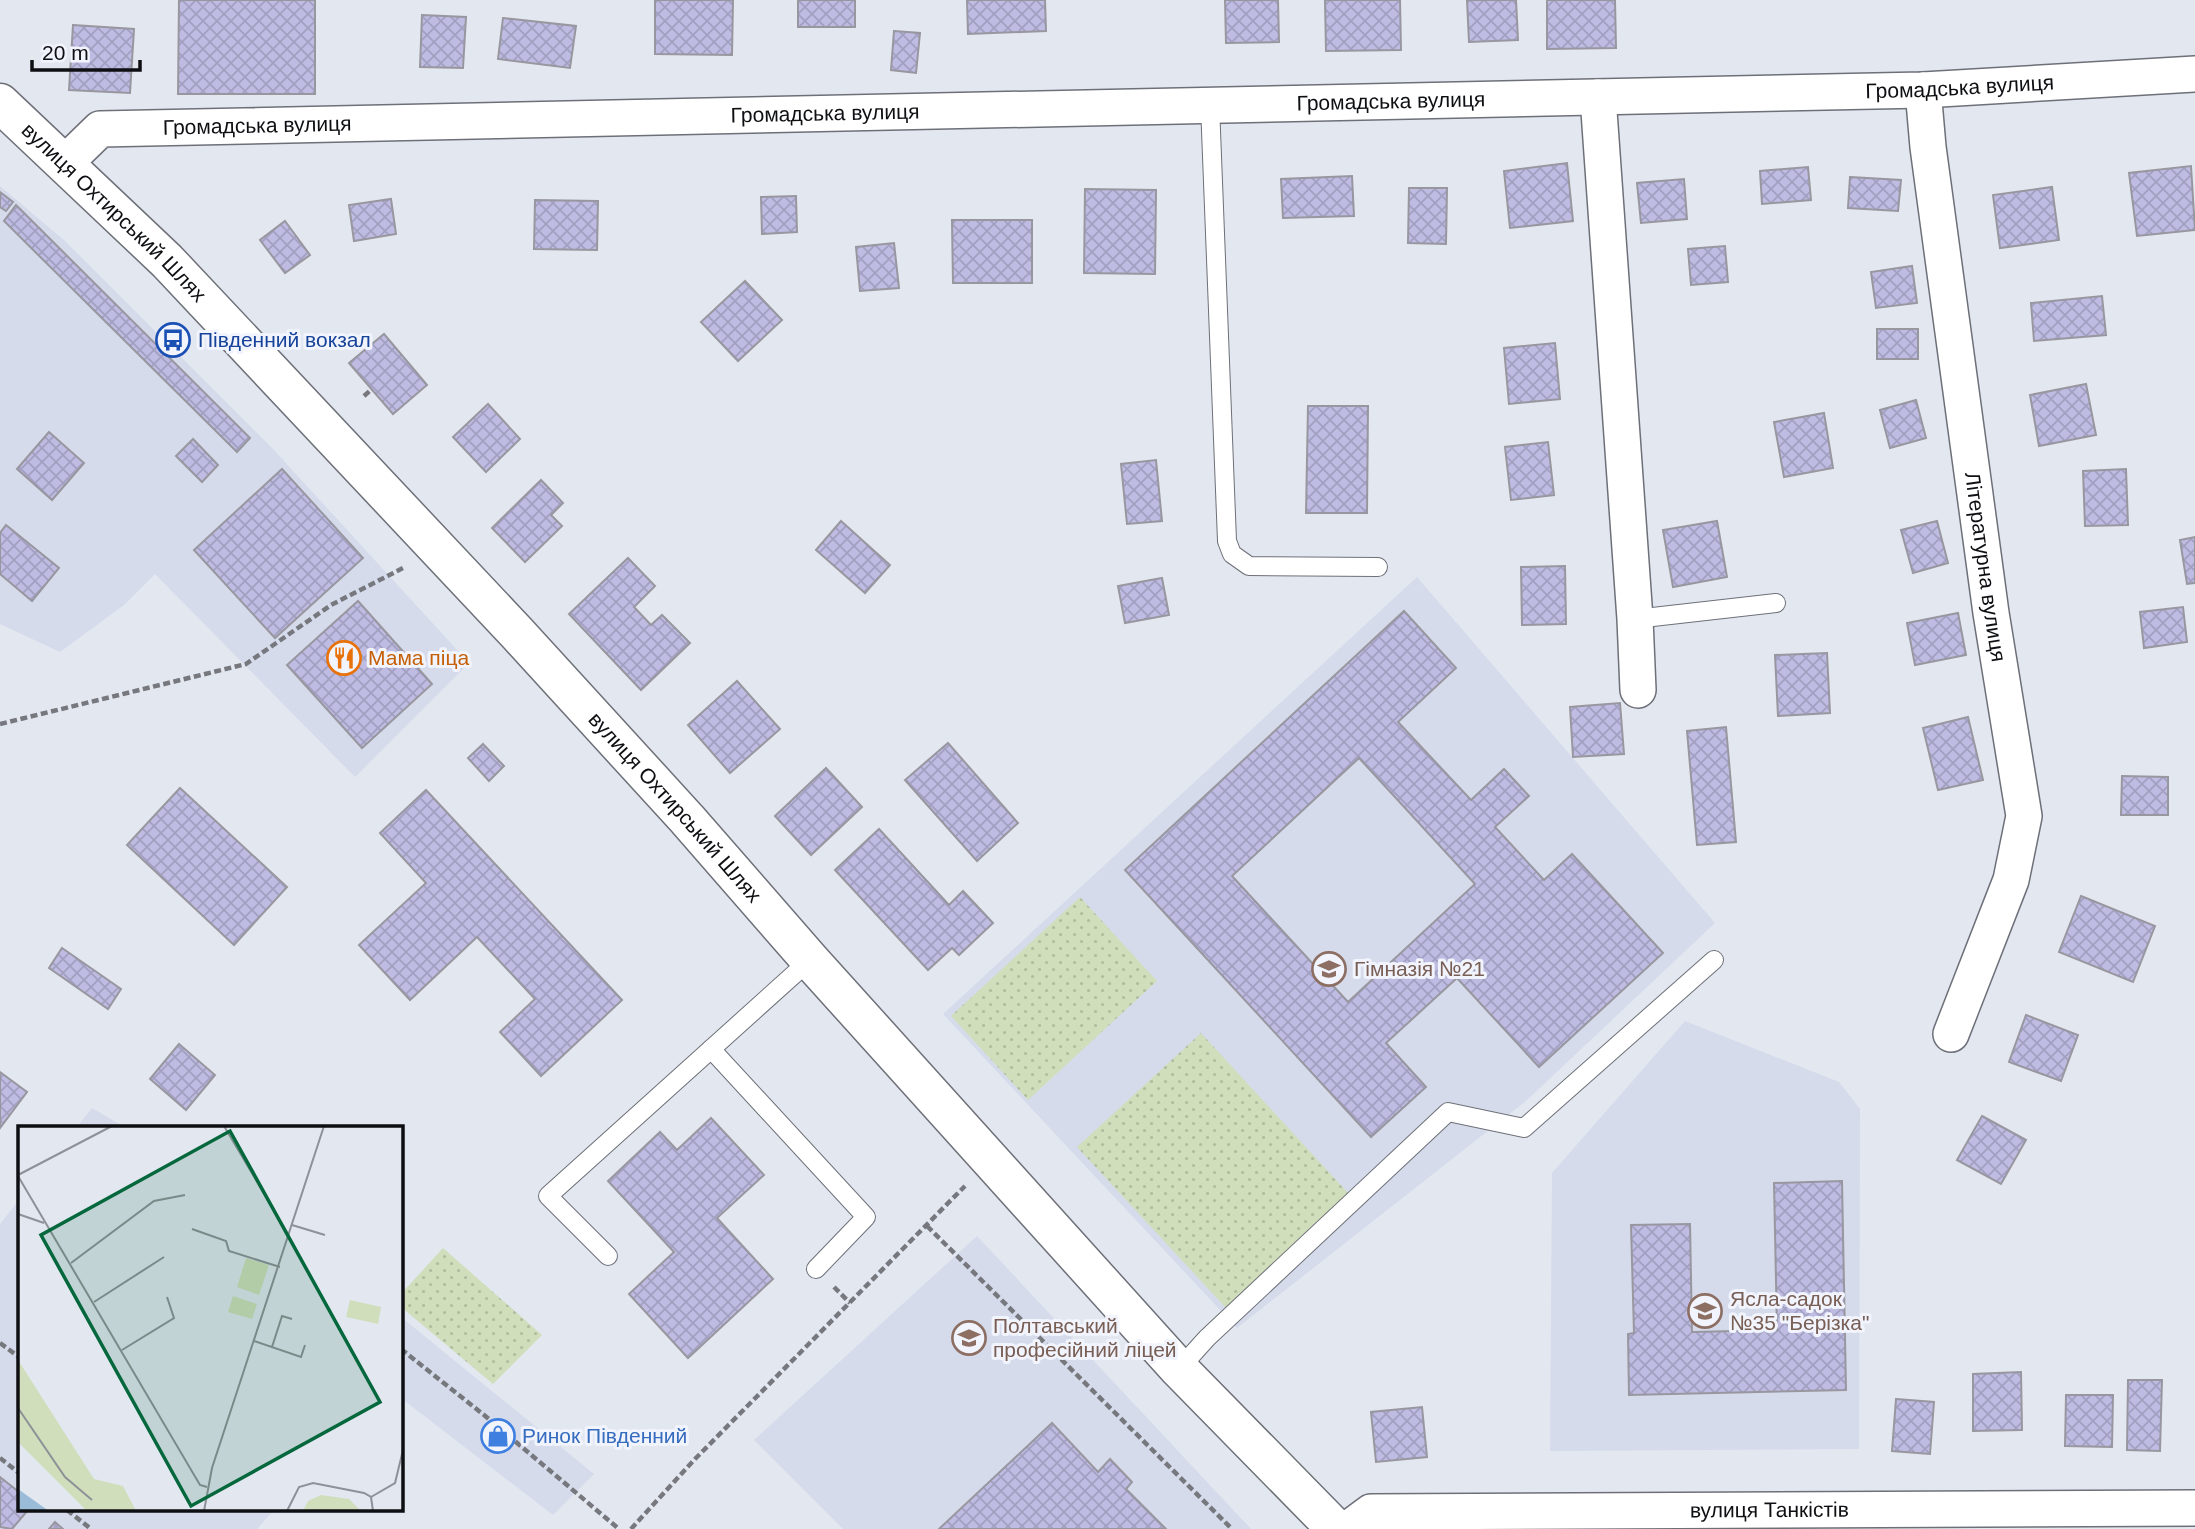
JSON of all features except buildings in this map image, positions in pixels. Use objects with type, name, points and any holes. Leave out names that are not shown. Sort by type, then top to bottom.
[{"type":"main road","name":"вулиця Охтирський Шлях","points":[[0,103],[167,261],[507,623],[1179,1370],[1336,1529]]},
{"type":"street","name":"Громадська вулиця","points":[[65,163],[100,129],[1923,90],[2195,74]]},
{"type":"street","name":"Літературна вулиця","points":[[1923,90],[1930,161],[1991,613],[2024,816],[2011,880],[1951,1034]]},
{"type":"street","points":[[1598,97],[1638,691]]},
{"type":"street","name":"вулиця Танкістів","points":[[1348,1529],[1371,1512],[2195,1508]]},
{"type":"lane","points":[[1210,105],[1227,541],[1232,554],[1249,566],[1378,567]]},
{"type":"lane","points":[[1635,619],[1776,603]]},
{"type":"lane","points":[[608,1256],[548,1196],[810,960]]},
{"type":"lane","points":[[1179,1370],[1207,1338],[1448,1112],[1524,1128],[1714,960]]},
{"type":"lane","points":[[711,1049],[866,1217],[816,1269]]},
{"type":"path","points":[[364,396],[372,390]]},
{"type":"path","points":[[0,724],[246,664],[331,605],[409,565]]},
{"type":"path","points":[[631,1529],[695,1459],[968,1182]]},
{"type":"path","points":[[926,1226],[1232,1529]]},
{"type":"path","points":[[0,1343],[18,1356]]},
{"type":"path","points":[[402,1350],[619,1529]]},
{"type":"path","points":[[0,1458],[18,1472]]},
{"type":"path","points":[[70,1512],[91,1529]]},
{"type":"shaded area","points":[[0,186],[65,241],[273,449],[469,663],[355,777],[155,574],[124,605],[60,652],[0,624]]},
{"type":"shaded area","name":"Гімназія №21","points":[[1417,577],[1715,923],[1526,1101],[1237,1328],[943,1014]]},
{"type":"shaded area","name":"Ясла-садок №35 \"Берізка\"","points":[[1685,1021],[1839,1082],[1860,1109],[1859,1449],[1550,1451],[1552,1173]]},
{"type":"shaded area","points":[[92,1108],[123,1126],[78,1126]]},
{"type":"shaded area","points":[[18,1201],[18,1512],[272,1512],[257,1529],[0,1529],[0,1224]]},
{"type":"shaded area","name":"Полтавський професійний ліцей","points":[[977,1236],[1251,1529],[843,1529],[754,1440]]},
{"type":"shaded area","name":"Ринок Південний","points":[[402,1318],[594,1474],[553,1515],[402,1399]]},
{"type":"green space","points":[[1080,897],[1157,981],[1028,1100],[951,1016]]},
{"type":"green space","points":[[1201,1033],[1349,1194],[1226,1308],[1077,1147]]},
{"type":"green space","points":[[443,1248],[542,1335],[493,1384],[402,1308],[402,1293]]},
{"type":"place","name":"Південний вокзал","points":[[173,340]]},
{"type":"place","name":"Мама піца","points":[[344,658]]},
{"type":"place","name":"Гімназія №21","points":[[1329,969]]},
{"type":"place","name":"Ясла-садок №35 \"Берізка\"","points":[[1705,1311]]},
{"type":"place","name":"Полтавський професійний ліцей","points":[[969,1338]]},
{"type":"place","name":"Ринок Південний","points":[[498,1436]]}]
